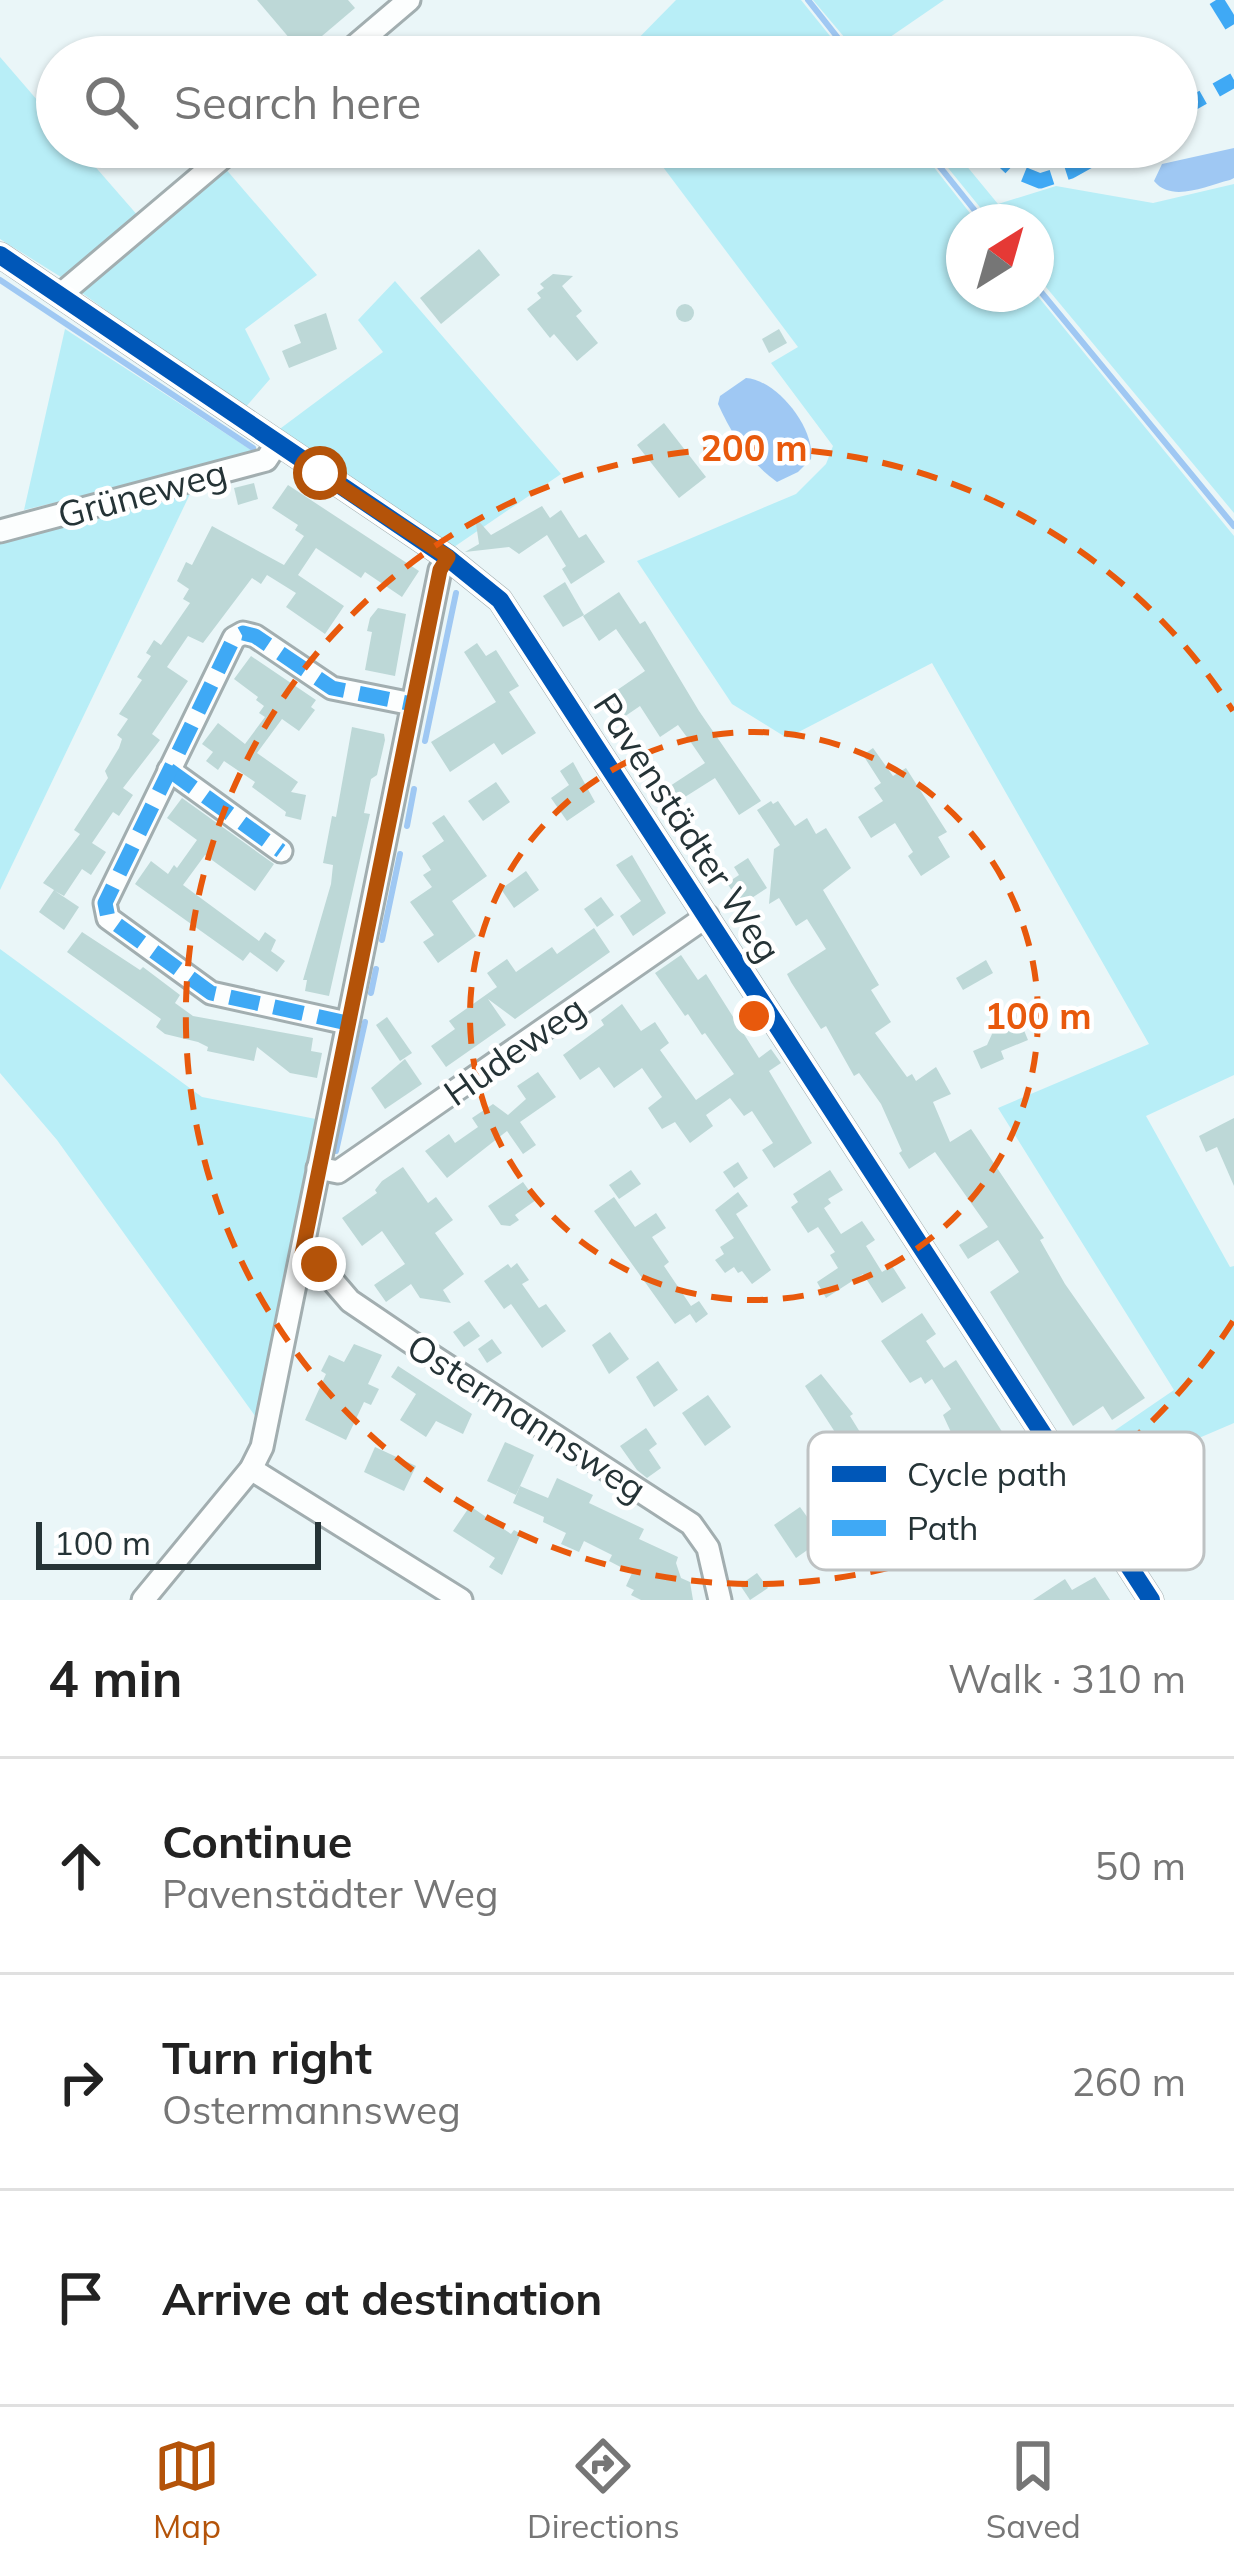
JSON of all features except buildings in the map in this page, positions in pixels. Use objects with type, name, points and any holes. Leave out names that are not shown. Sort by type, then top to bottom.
[{"type":"street","points":[[367,36],[409,0]]},
{"type":"street","points":[[59,296],[210,168]]},
{"type":"street","name":"Pavenstädter Weg","points":[[0,255],[448,557],[481,581],[509,612],[1042,1432]]},
{"type":"street","name":"Grüneweg","points":[[0,531],[266,460],[276,445]]},
{"type":"street","points":[[143,1600],[251,1469],[262,1447],[440,570],[448,557]]},
{"type":"street","points":[[347,1023],[211,993],[108,918],[105,903],[234,638],[243,633],[255,636],[332,688],[412,704]]},
{"type":"street","points":[[169,770],[281,851]]},
{"type":"street","name":"Hudeweg","points":[[318,1168],[338,1172],[707,916]]},
{"type":"street","name":"Ostermannsweg","points":[[301,1259],[319,1264],[350,1300],[409,1341],[692,1524],[708,1548],[719,1600]]},
{"type":"street","points":[[251,1469],[461,1600]]},
{"type":"street","name":"Pavenstädter Weg","points":[[1132,1570],[1151,1600]]},
{"type":"shaded area","points":[[676,0],[801,0],[830,36],[641,36]]},
{"type":"shaded area","points":[[813,0],[944,0],[892,36],[843,36]]},
{"type":"shaded area","points":[[0,57],[36,99],[36,168],[96,168],[139,217],[75,271],[61,277],[0,239]]},
{"type":"shaded area","points":[[1234,148],[1234,178],[1179,192],[1154,181],[1160,168],[1198,168],[1198,156]]},
{"type":"shaded area","points":[[223,168],[317,275],[245,329],[270,379],[244,409],[82,289]]},
{"type":"shaded area","points":[[664,168],[935,168],[963,204],[946,204],[946,312],[1051,312],[1234,536],[1234,1075],[1146,1116],[1230,1267],[1234,1266],[1234,1423],[1204,1436],[1204,1432],[1113,1432],[1174,1390],[998,1108],[1149,1044],[932,663],[787,738],[732,704],[637,561],[796,494],[826,464],[833,446],[771,363],[798,347]]},
{"type":"shaded area","points":[[948,168],[968,168],[998,204],[977,204]]},
{"type":"shaded area","points":[[1234,184],[1234,513],[1054,297],[1054,204],[998,204],[1056,186],[1153,203]]},
{"type":"shaded area","points":[[395,281],[561,474],[454,547],[277,431],[383,352],[358,320]]},
{"type":"shaded area","points":[[65,329],[257,454],[24,510]]},
{"type":"shaded area","points":[[746,378],[781,396],[800,420],[811,447],[811,459],[777,482],[742,447],[718,404],[720,396]]},
{"type":"shaded area","points":[[190,494],[0,890],[0,542]]},
{"type":"shaded area","points":[[0,949],[202,1097],[316,1119],[258,1420],[57,1140],[0,1073]]},
{"type":"waterway","points":[[808,0],[836,36]]},
{"type":"waterway","points":[[941,168],[970,204]]},
{"type":"waterway","points":[[0,280],[253,448]]},
{"type":"waterway","points":[[1054,308],[1234,526]]},
{"type":"waterway","points":[[425,741],[456,593]]},
{"type":"waterway","points":[[407,826],[414,789]]},
{"type":"waterway","points":[[382,940],[400,854]]},
{"type":"waterway","points":[[371,993],[376,969]]},
{"type":"waterway","points":[[336,1151],[365,1022]]},
{"type":"marked path","points":[[1216,0],[1234,29]]},
{"type":"marked path","points":[[1198,100],[1234,80]]},
{"type":"marked path","points":[[1011,168],[1040,181],[1076,168]]},
{"type":"marked path","points":[[347,1023],[211,993],[108,918],[105,903],[234,638],[243,633],[255,636],[332,688],[412,704]]},
{"type":"marked path","points":[[169,770],[281,851]]},
{"type":"cycle path","points":[[0,255],[448,558],[500,600],[1042,1432]]},
{"type":"cycle path","points":[[1131,1570],[1151,1600]]},
{"type":"route","points":[[319,1264],[301,1259],[440,570],[448,557],[320,473]]}]
